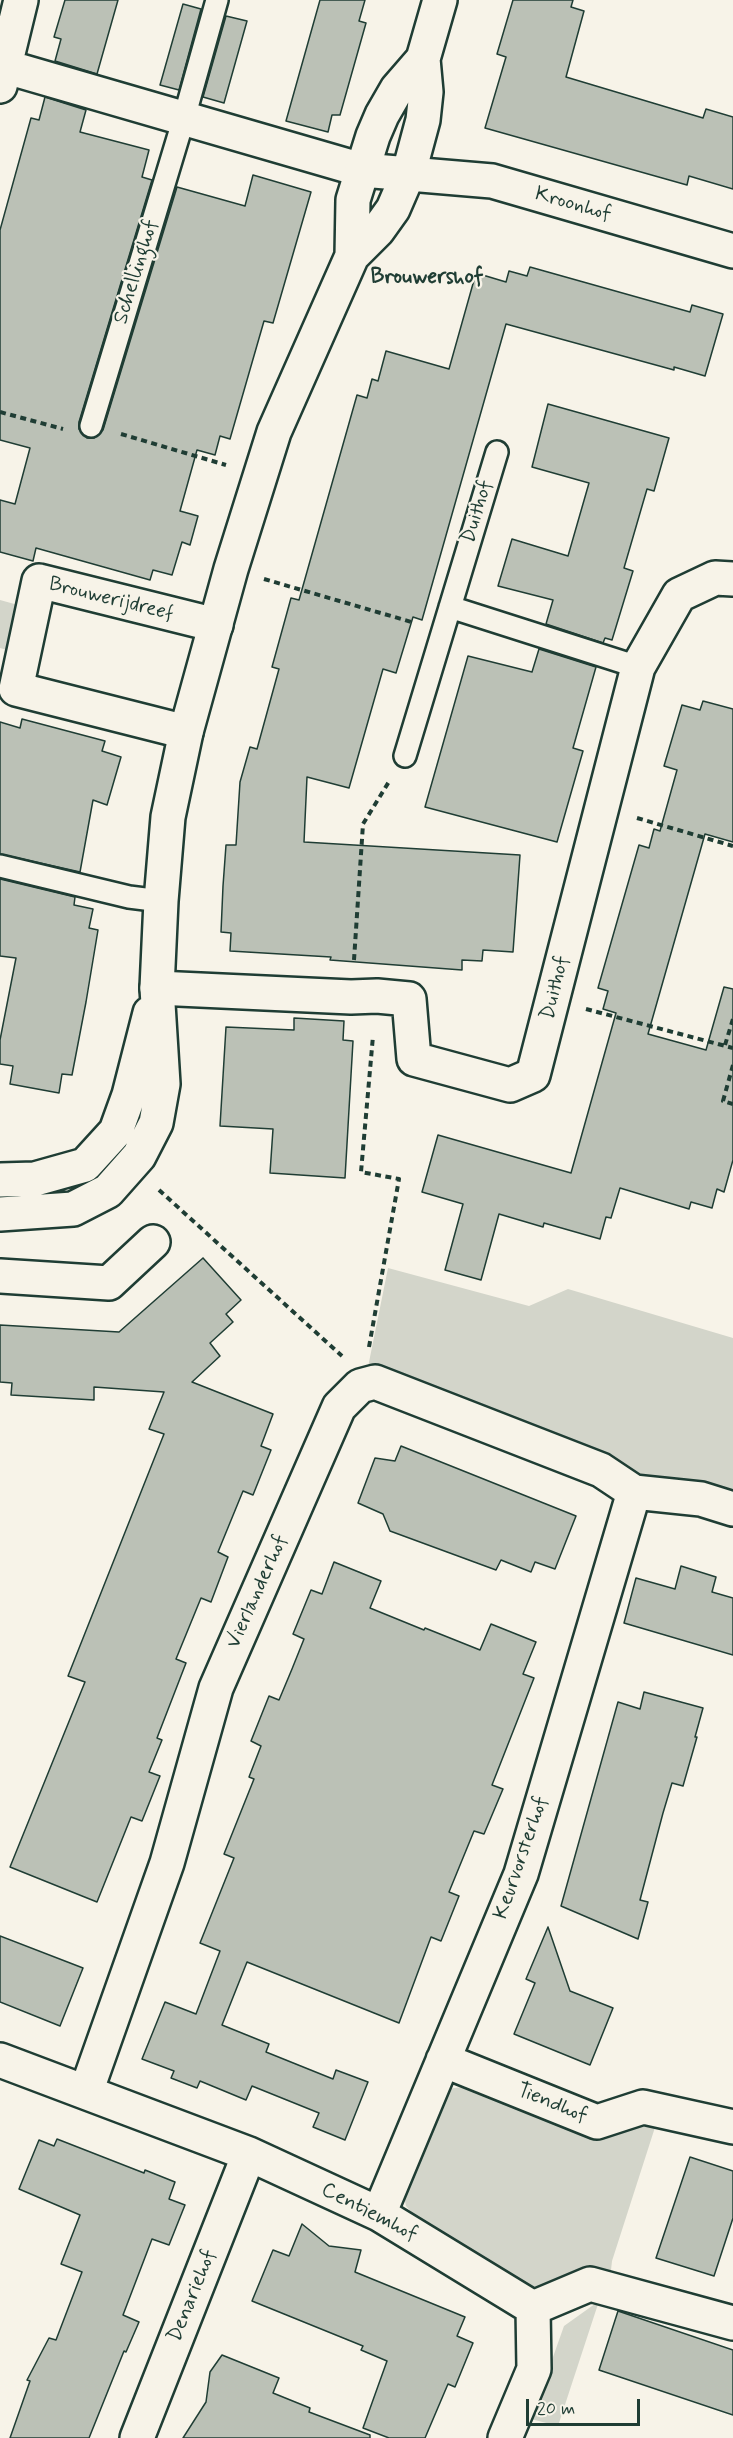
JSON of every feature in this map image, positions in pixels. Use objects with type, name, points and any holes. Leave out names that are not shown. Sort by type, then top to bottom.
[{"type":"street","points":[[21,0],[2,72],[184,118],[362,170]]},
{"type":"street","points":[[0,1214],[73,1209],[108,1191],[139,1156],[156,1123],[163,1084],[157,988],[161,901],[168,817],[186,732],[231,569],[274,432],[352,256],[378,230],[393,209],[409,172],[423,120],[426,92],[423,59],[440,0]]},
{"type":"street","points":[[352,256],[353,200],[362,170],[382,115],[397,89],[423,59]]},
{"type":"street","name":"Kroonhof","points":[[362,170],[409,172],[492,181],[733,251]]},
{"type":"street","name":"Duithof","points":[[157,988],[409,999],[414,1059],[510,1085],[533,1075],[638,667],[679,595],[715,578],[733,579]]},
{"type":"street","name":"Brouwerijdreef","points":[[186,732],[16,689],[39,581],[216,625]]},
{"type":"street","points":[[0,1180],[35,1179],[85,1165],[117,1131],[129,1095],[157,988]]},
{"type":"street","points":[[0,1276],[109,1283],[153,1242]]},
{"type":"street","points":[[362,1381],[375,1382],[408,1394],[601,1470],[634,1492],[701,1499],[733,1509]]},
{"type":"street","name":"Vierlanderhof","points":[[86,2092],[167,1863],[216,1688],[339,1407],[362,1381]]},
{"type":"street","name":"Keurvorsterhof","points":[[379,2214],[521,1874],[634,1492]]},
{"type":"street","name":"Centiemhof","points":[[0,2060],[249,2154],[379,2214],[533,2308]]},
{"type":"street","name":"Tiendhof","points":[[443,2060],[597,2122],[643,2107],[733,2127]]},
{"type":"street","name":"Denariehof","points":[[137,2438],[249,2154]]},
{"type":"street","points":[[505,2438],[534,2369],[533,2308],[590,2284],[733,2323]]},
{"type":"lane","name":"Schellinghof","points":[[91,426],[184,118],[217,0]]},
{"type":"lane","name":"Duithof","points":[[405,756],[497,453]]},
{"type":"lane","points":[[450,607],[638,667]]},
{"type":"lane","points":[[0,866],[129,897],[161,901]]},
{"type":"path","points":[[0,412],[66,430],[79,423],[260,475]]},
{"type":"path","points":[[231,569],[442,630]]},
{"type":"path","points":[[362,1381],[399,1179],[361,1172],[364,996],[363,824],[405,756]]},
{"type":"path","points":[[602,808],[733,846]]},
{"type":"path","points":[[553,1000],[733,1048]]},
{"type":"path","points":[[725,1045],[733,1018]]},
{"type":"path","points":[[733,1065],[723,1101],[733,1104]]},
{"type":"path","points":[[153,1185],[362,1381]]},
{"type":"shaded area","points":[[0,600],[18,605],[7,650],[0,648]]},
{"type":"shaded area","points":[[388,1268],[529,1306],[568,1289],[733,1338],[733,1497],[631,1472],[573,1441],[367,1372]]},
{"type":"shaded area","points":[[470,2086],[592,2133],[648,2126],[658,2118],[611,2270],[531,2288],[417,2219],[406,2206],[401,2181],[447,2089]]},
{"type":"shaded area","points":[[599,2301],[558,2426],[531,2419],[564,2326]]},
{"type":"building","points":[[65,0],[118,0],[97,74],[55,61],[61,39],[54,37]]},
{"type":"building","points":[[320,0],[365,0],[359,21],[366,23],[340,115],[332,115],[328,132],[286,121]]},
{"type":"building","points":[[513,0],[573,0],[571,7],[584,11],[566,77],[703,118],[706,109],[733,117],[733,189],[689,176],[687,185],[485,128],[506,57],[497,54]]},
{"type":"building","points":[[183,4],[201,9],[179,90],[160,85]]},
{"type":"building","points":[[226,16],[247,21],[224,103],[203,97]]},
{"type":"building","points":[[45,97],[86,110],[80,132],[149,150],[142,177],[152,180],[79,422],[79,429],[87,438],[94,438],[103,430],[177,187],[245,206],[253,175],[311,192],[273,323],[264,321],[230,439],[220,436],[215,455],[197,450],[180,511],[198,516],[190,545],[182,542],[172,575],[153,570],[150,580],[36,548],[33,561],[0,552],[0,500],[15,504],[30,448],[0,440],[0,230],[31,118],[39,120]]},
{"type":"building","points":[[530,267],[690,312],[692,305],[723,314],[705,376],[674,367],[674,370],[506,324],[422,620],[413,617],[396,673],[383,669],[349,788],[307,777],[304,842],[520,855],[513,952],[483,950],[482,961],[462,960],[462,970],[330,960],[331,957],[230,951],[231,933],[221,932],[223,886],[226,845],[236,845],[240,782],[250,747],[257,749],[279,669],[272,667],[291,598],[299,600],[357,395],[367,398],[372,379],[378,381],[386,351],[449,369],[476,273],[506,282],[509,271],[527,276]]},
{"type":"building","points":[[548,404],[669,438],[654,491],[647,489],[624,568],[633,571],[612,640],[605,638],[603,643],[546,624],[553,600],[498,586],[512,539],[568,556],[589,483],[532,467]]},
{"type":"building","points":[[539,649],[596,667],[573,748],[583,751],[557,842],[425,807],[468,656],[532,672]]},
{"type":"building","points":[[703,701],[733,709],[733,842],[705,834],[648,1034],[706,1050],[724,987],[733,989],[733,1160],[724,1192],[717,1189],[712,1208],[691,1202],[689,1209],[620,1188],[611,1218],[606,1217],[600,1239],[544,1223],[543,1227],[499,1214],[481,1280],[445,1270],[463,1204],[422,1192],[438,1135],[571,1173],[616,1013],[603,1009],[608,991],[598,988],[639,845],[649,848],[654,829],[660,831],[677,770],[664,766],[682,705],[700,710]]},
{"type":"building","points":[[22,719],[105,741],[102,751],[121,757],[107,805],[93,800],[80,872],[0,854],[0,722],[20,728]]},
{"type":"building","points":[[0,879],[75,897],[74,905],[93,909],[89,928],[98,930],[86,1002],[72,1075],[62,1074],[59,1093],[10,1084],[13,1066],[0,1064],[0,1040],[16,958],[0,956]]},
{"type":"building","points":[[294,1018],[344,1021],[343,1040],[353,1041],[345,1178],[270,1173],[273,1129],[220,1126],[226,1027],[294,1030]]},
{"type":"building","points":[[203,1258],[241,1300],[226,1314],[233,1322],[210,1343],[220,1356],[192,1382],[273,1414],[261,1446],[271,1450],[253,1495],[243,1491],[218,1552],[228,1557],[211,1602],[201,1598],[176,1659],[186,1663],[157,1738],[162,1740],[149,1772],[160,1776],[142,1821],[131,1817],[97,1902],[10,1867],[85,1682],[68,1676],[164,1434],[149,1429],[164,1392],[94,1387],[94,1400],[11,1395],[12,1383],[0,1382],[0,1325],[119,1332]]},
{"type":"building","points":[[401,1446],[576,1516],[555,1569],[535,1562],[531,1572],[501,1560],[496,1570],[390,1531],[383,1514],[358,1503],[375,1458],[395,1461]]},
{"type":"building","points":[[334,1562],[381,1581],[370,1608],[424,1630],[425,1628],[480,1650],[491,1624],[536,1642],[523,1674],[534,1678],[492,1785],[503,1789],[484,1834],[474,1831],[449,1892],[459,1896],[441,1941],[431,1937],[399,2023],[247,1962],[222,2025],[269,2044],[266,2052],[333,2079],[336,2070],[368,2082],[345,2140],[313,2127],[319,2113],[252,2086],[246,2100],[200,2081],[197,2088],[171,2078],[174,2071],[142,2059],[165,2002],[196,2014],[220,1951],[200,1943],[234,1858],[224,1854],[254,1779],[249,1777],[261,1746],[251,1741],[269,1696],[279,1700],[304,1639],[293,1634],[311,1590],[322,1594]]},
{"type":"building","points":[[681,1566],[716,1577],[712,1592],[733,1598],[733,1655],[624,1623],[636,1578],[675,1589]]},
{"type":"building","points":[[644,1692],[703,1708],[683,1786],[672,1783],[663,1813],[640,1900],[648,1902],[638,1939],[561,1906],[618,1702],[640,1709]]},
{"type":"building","points":[[548,1927],[570,1991],[613,2008],[590,2065],[514,2034],[535,1983],[526,1979]]},
{"type":"building","points":[[0,1936],[83,1968],[60,2026],[0,2002]]},
{"type":"building","points":[[57,2139],[144,2173],[145,2170],[175,2182],[169,2199],[185,2205],[169,2245],[152,2239],[123,2315],[139,2322],[126,2352],[124,2351],[89,2438],[10,2438],[30,2381],[27,2380],[49,2338],[56,2340],[82,2272],[61,2264],[80,2215],[19,2189],[39,2140],[54,2146]]},
{"type":"building","points":[[690,2157],[733,2171],[733,2218],[714,2276],[656,2258]]},
{"type":"building","points":[[302,2224],[329,2246],[361,2250],[355,2272],[465,2317],[457,2336],[473,2343],[455,2387],[448,2384],[425,2438],[389,2438],[363,2428],[387,2361],[361,2350],[363,2346],[252,2301],[273,2250],[289,2256]]},
{"type":"building","points":[[618,2311],[733,2350],[733,2415],[599,2370]]},
{"type":"building","points":[[222,2355],[279,2378],[273,2393],[310,2408],[309,2412],[370,2435],[370,2438],[183,2438],[206,2402],[210,2372]]},
{"type":"district","name":"Brouwershof","points":[[427,278]]}]
